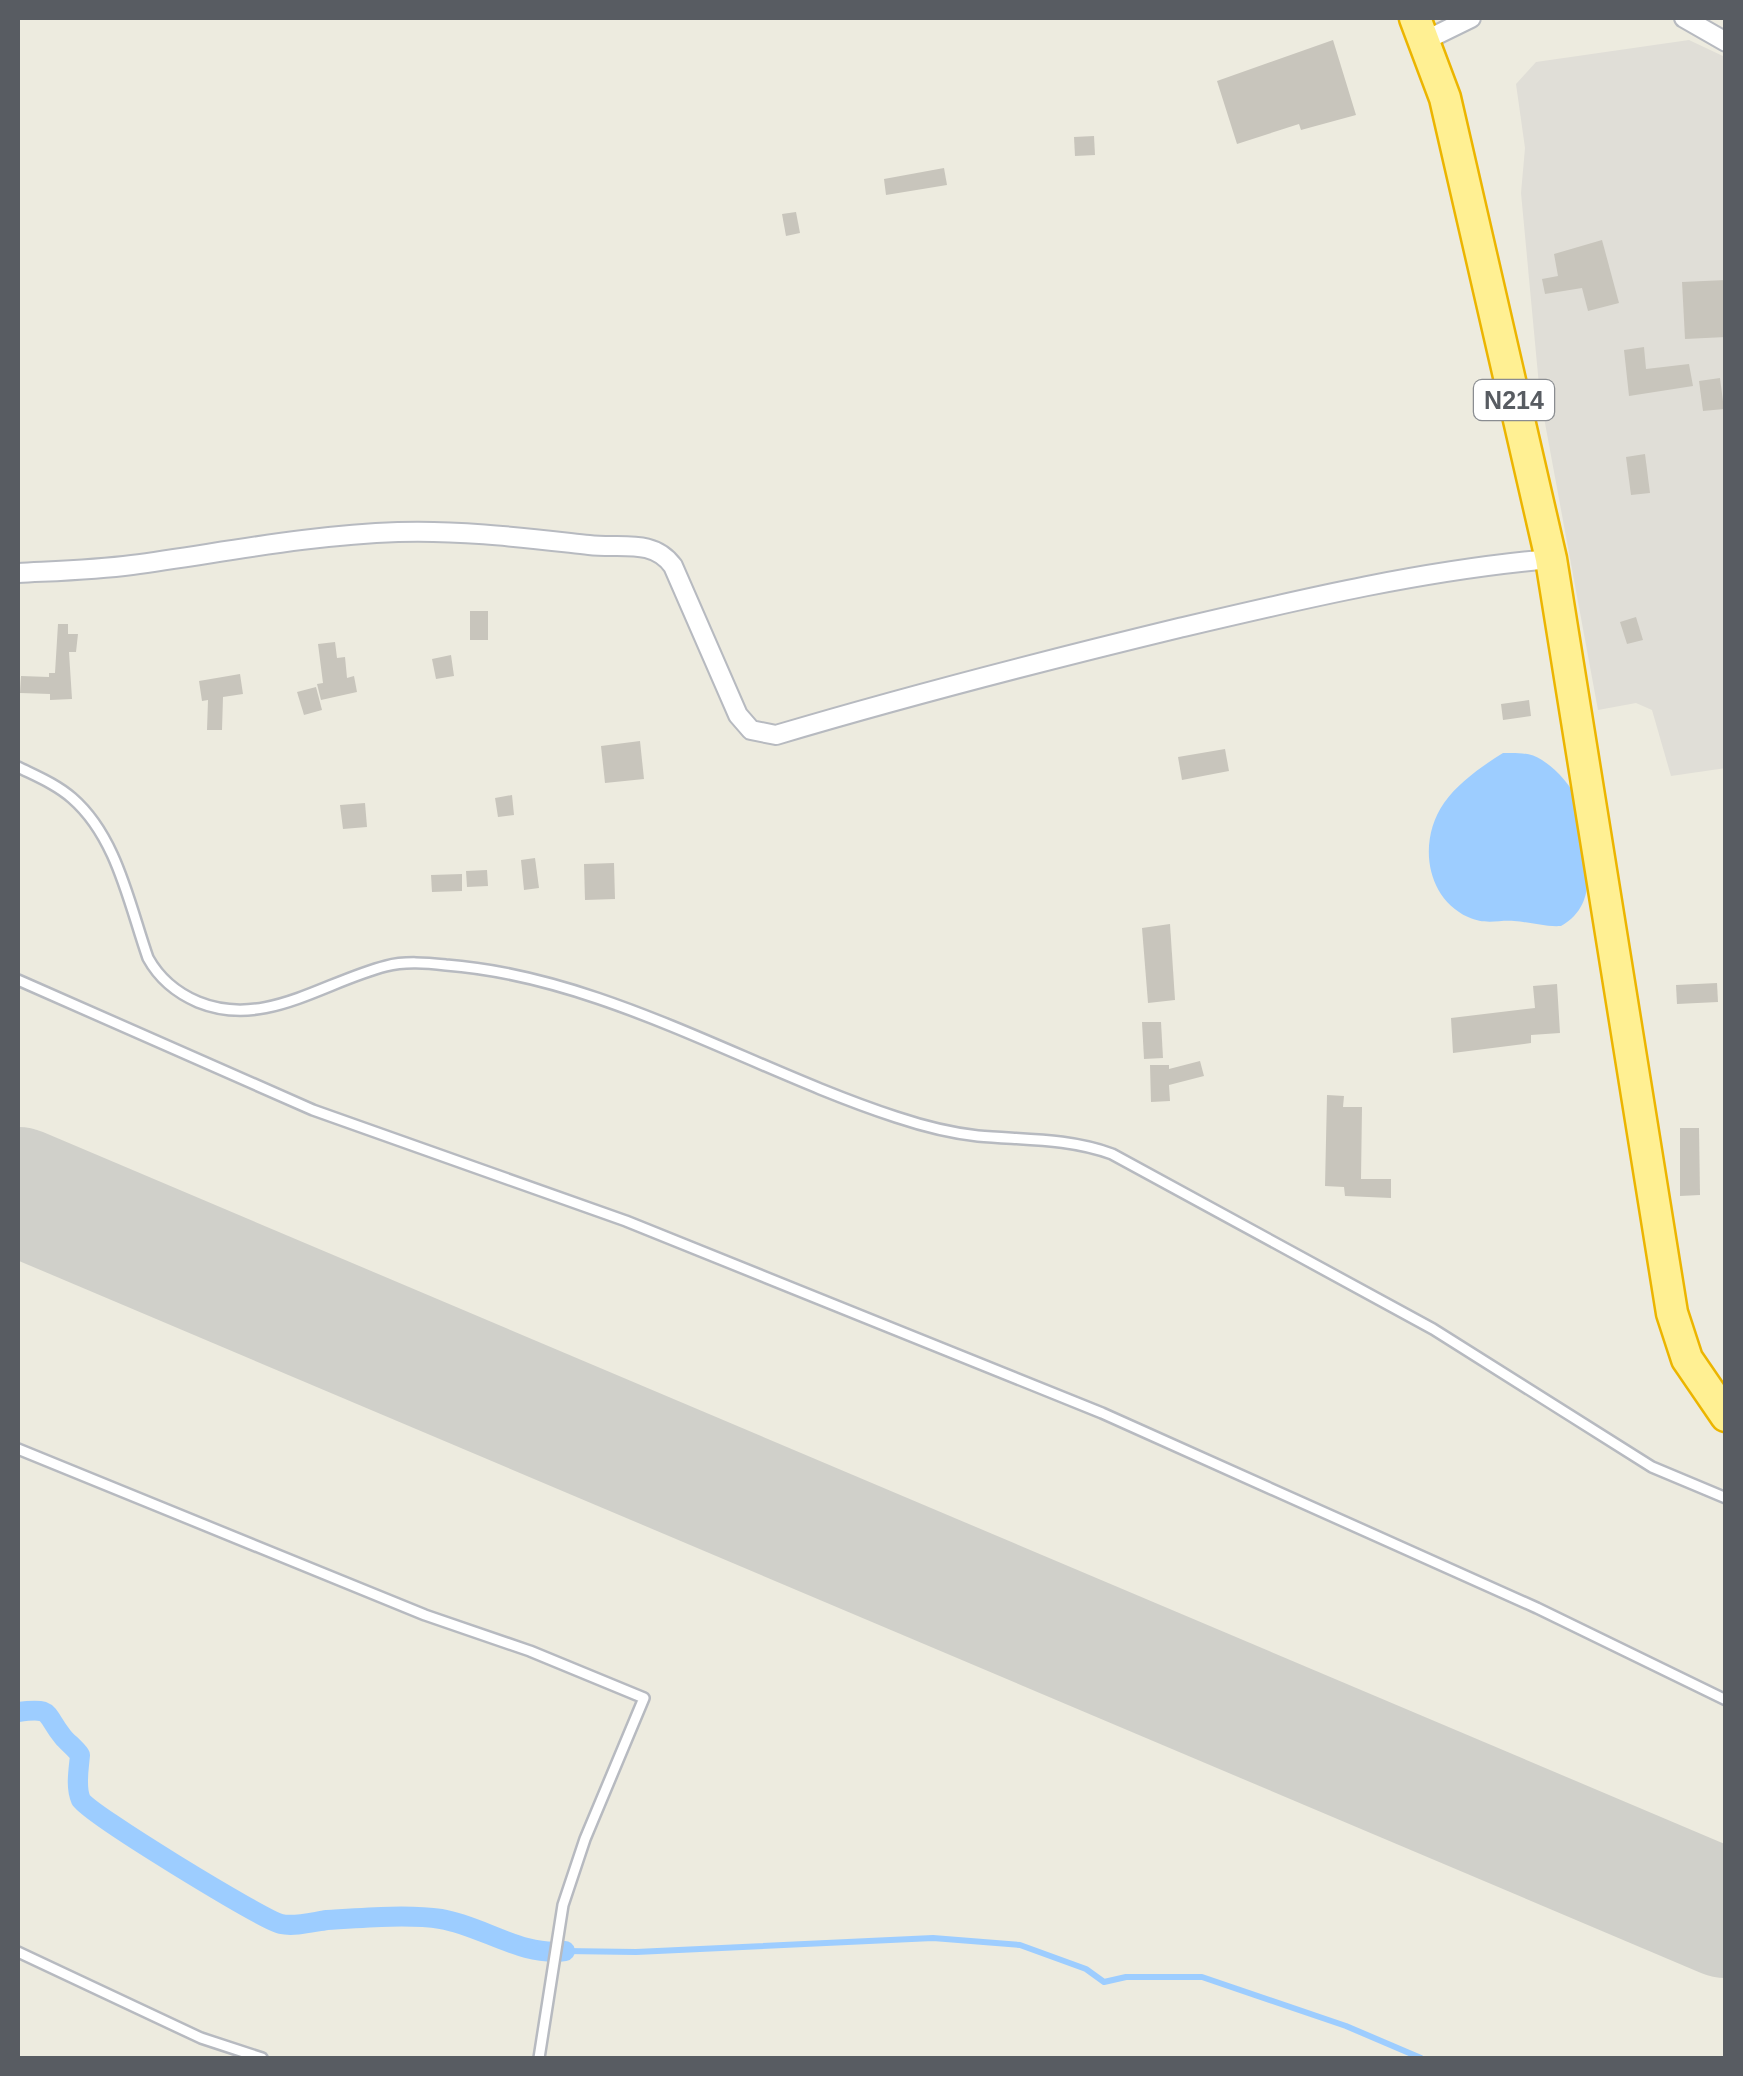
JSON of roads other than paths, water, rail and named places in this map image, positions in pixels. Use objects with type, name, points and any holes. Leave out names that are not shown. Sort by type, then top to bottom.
[{"type":"highway","name":"N214","points":[[1420,29],[1446,98],[1551,559],[1672,1314],[1687,1359],[1726,1416]]},
{"type":"street","points":[[1420,29],[1471,18]]},
{"type":"street","points":[[1684,18],[1726,42]]},
{"type":"street","points":[[18,574],[127,566],[316,537],[400,532],[496,534],[604,547],[650,548],[664,553],[673,566],[738,715],[751,730],[776,734],[960,681],[1246,612],[1411,576],[1551,559]]},
{"type":"lane","points":[[18,766],[70,796],[87,814],[110,850],[154,970],[187,997],[227,1010],[248,1012],[272,1008],[390,965],[478,968],[554,986],[649,1018],[895,1117],[976,1136],[1082,1144],[1112,1154],[1433,1330],[1652,1467],[1726,1498]]},
{"type":"lane","points":[[18,980],[312,1110],[626,1221],[1102,1413],[1537,1608],[1726,1700]]},
{"type":"lane","points":[[18,1450],[424,1615],[530,1651],[644,1698],[585,1840],[563,1905],[538,2058]]},
{"type":"lane","points":[[18,1952],[201,2038],[262,2058]]},
{"type":"water","points":[[1503,753],[1528,754],[1542,760],[1568,784],[1579,806],[1587,885],[1580,908],[1561,926],[1486,922],[1468,917],[1442,896],[1435,882],[1429,850],[1436,818],[1456,789]]},
{"type":"waterway","points":[[18,1712],[47,1714],[80,1755],[79,1795],[90,1809],[267,1918],[298,1925],[369,1917],[441,1919],[533,1950],[565,1951]]},
{"type":"waterway","points":[[565,1951],[636,1952],[933,1938],[1020,1945],[1086,1969],[1104,1982],[1126,1977],[1202,1977],[1346,2026],[1421,2058]]}]
